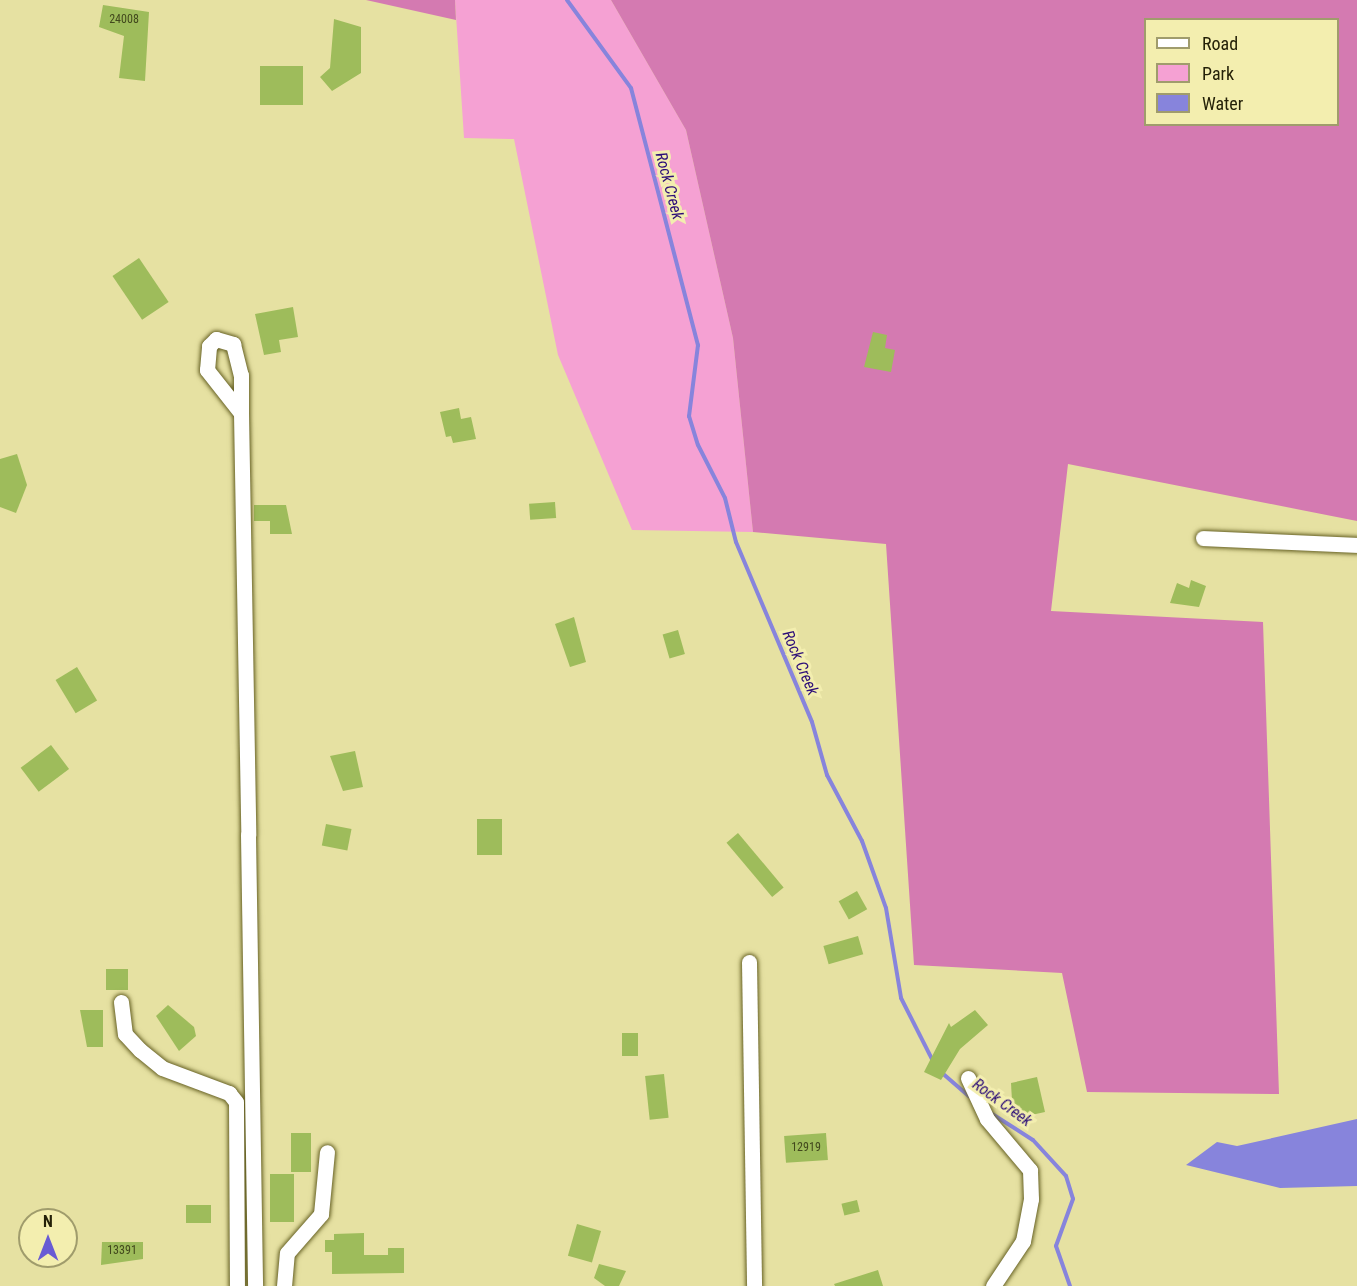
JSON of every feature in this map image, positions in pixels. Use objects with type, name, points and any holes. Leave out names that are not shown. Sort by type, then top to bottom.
[{"type":"lane","points":[[241,413],[255,1286]]},
{"type":"lane","points":[[1203,537],[1357,545]]},
{"type":"lane","points":[[749,962],[754,1286]]},
{"type":"lane","points":[[121,1002],[125,1034],[140,1050],[162,1068],[229,1093],[236,1102],[237,1286]]},
{"type":"lane","points":[[968,1078],[987,1119],[1030,1170],[1026,1232],[993,1286]]},
{"type":"lane","points":[[285,1286],[287,1253],[321,1214],[327,1152]]},
{"type":"green space","points":[[455,0],[611,0],[686,130],[733,338],[753,532],[632,530],[558,355],[514,139],[464,138]]},
{"type":"shaded area","points":[[366,0],[455,0],[456,20]]},
{"type":"shaded area","points":[[611,0],[1357,0],[1357,521],[1068,464],[1051,611],[1263,622],[1279,1094],[1087,1092],[1062,973],[914,965],[886,544],[753,532],[733,338],[686,130]]},
{"type":"water","points":[[1357,1119],[1357,1186],[1280,1188],[1186,1165],[1217,1142],[1237,1146]]},
{"type":"building","points":[[103,5],[149,12],[145,81],[119,78],[124,36],[99,27]]},
{"type":"building","points":[[334,19],[361,27],[361,73],[332,91],[320,77],[330,68]]},
{"type":"building","points":[[260,66],[303,66],[303,105],[260,105]]},
{"type":"building","points":[[139,258],[169,302],[142,320],[112,276]]},
{"type":"building","points":[[293,307],[298,337],[279,340],[281,352],[264,355],[255,314]]},
{"type":"building","points":[[873,332],[887,335],[885,348],[895,350],[891,372],[864,367]]},
{"type":"building","points":[[459,408],[461,419],[471,417],[476,439],[453,443],[451,436],[446,437],[440,412]]},
{"type":"building","points":[[17,454],[27,485],[16,513],[0,507],[0,459]]},
{"type":"building","points":[[555,502],[556,518],[530,520],[529,504]]},
{"type":"building","points":[[254,505],[286,505],[292,534],[270,534],[270,521],[254,521]]},
{"type":"building","points":[[1191,580],[1206,586],[1199,607],[1170,603],[1177,583],[1189,588]]},
{"type":"building","points":[[574,617],[586,662],[570,667],[555,624]]},
{"type":"building","points":[[678,630],[685,654],[670,658],[663,634]]},
{"type":"building","points":[[77,667],[97,700],[76,713],[56,680]]},
{"type":"building","points":[[51,745],[69,769],[39,792],[21,768]]},
{"type":"building","points":[[355,751],[363,787],[343,791],[330,756]]},
{"type":"building","points":[[477,819],[502,819],[502,855],[477,855]]},
{"type":"building","points":[[326,824],[352,829],[347,851],[322,846]]},
{"type":"building","points":[[738,833],[784,887],[772,897],[727,843]]},
{"type":"building","points":[[857,891],[867,909],[849,920],[839,901]]},
{"type":"building","points":[[858,936],[863,954],[829,964],[823,946]]},
{"type":"building","points":[[106,969],[128,969],[128,990],[106,990]]},
{"type":"building","points":[[168,1005],[194,1027],[196,1036],[179,1051],[156,1016]]},
{"type":"building","points":[[80,1010],[103,1010],[103,1047],[87,1047]]},
{"type":"building","points":[[975,1010],[988,1025],[960,1049],[941,1080],[924,1072],[949,1023],[951,1027]]},
{"type":"building","points":[[622,1033],[638,1033],[638,1056],[622,1056]]},
{"type":"building","points":[[664,1074],[669,1118],[650,1120],[645,1076]]},
{"type":"building","points":[[1037,1077],[1045,1112],[1013,1119],[1011,1083]]},
{"type":"building","points":[[291,1133],[311,1133],[311,1172],[291,1172]]},
{"type":"building","points":[[826,1133],[828,1160],[786,1163],[784,1136]]},
{"type":"building","points":[[270,1174],[294,1174],[294,1222],[270,1222]]},
{"type":"building","points":[[857,1200],[860,1212],[844,1216],[841,1204]]},
{"type":"building","points":[[186,1205],[211,1205],[211,1223],[186,1223]]},
{"type":"building","points":[[577,1224],[601,1231],[592,1263],[568,1256]]},
{"type":"building","points":[[364,1233],[364,1255],[388,1255],[388,1248],[404,1248],[404,1273],[332,1274],[332,1252],[325,1252],[325,1240],[334,1240],[334,1234]]},
{"type":"building","points":[[102,1242],[143,1242],[143,1259],[101,1265]]},
{"type":"building","points":[[599,1264],[626,1271],[619,1286],[605,1286],[594,1278]]},
{"type":"building","points":[[878,1270],[883,1286],[835,1286],[834,1284]]},
{"type":"waterway","name":"Rock Creek","points":[[567,0],[631,88],[698,345],[689,416],[698,445],[725,498],[736,542],[812,722],[827,775],[862,841],[886,908],[901,998],[933,1061]]},
{"type":"waterway","name":"Rock Creek","points":[[941,1072],[969,1096]]},
{"type":"waterway","name":"Rock Creek","points":[[989,1112],[1033,1140],[1066,1176],[1073,1199],[1056,1246],[1070,1286]]}]
